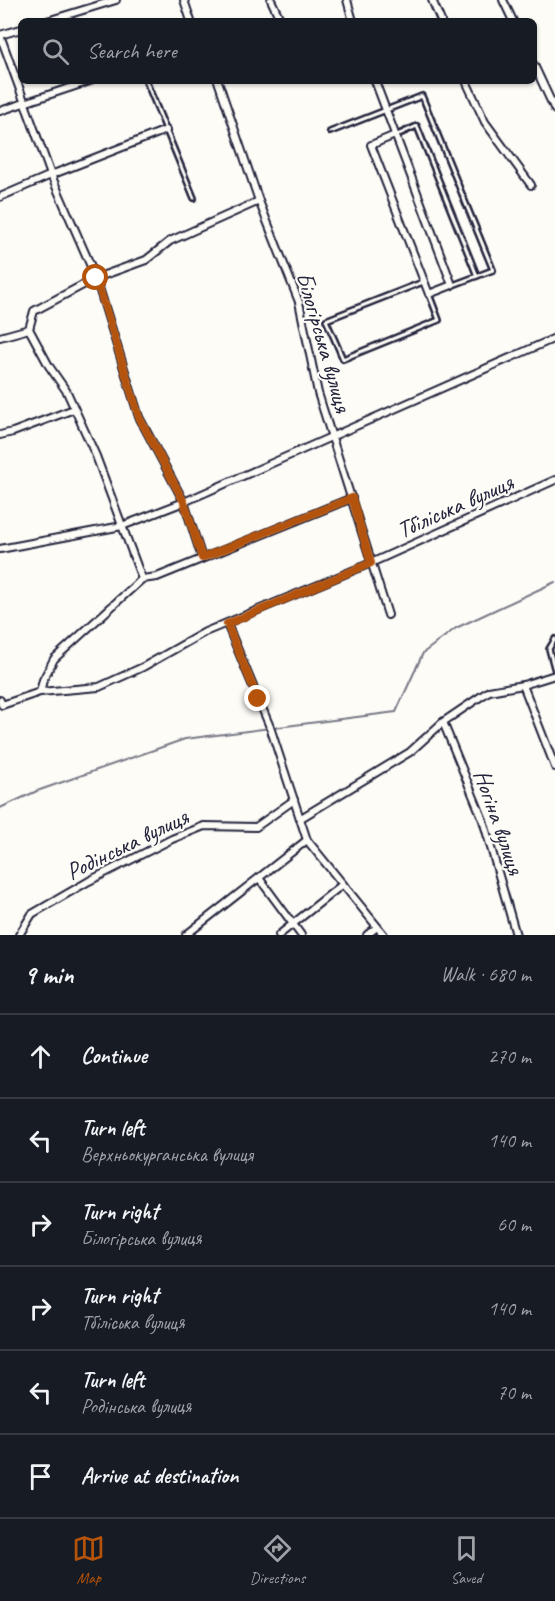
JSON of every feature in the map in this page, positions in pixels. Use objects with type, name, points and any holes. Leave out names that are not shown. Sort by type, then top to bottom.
[{"type":"street","points":[[57,18],[116,0]]},
{"type":"street","points":[[184,0],[190,18]]},
{"type":"street","points":[[271,0],[280,18]]},
{"type":"street","points":[[347,0],[352,18]]},
{"type":"street","points":[[432,0],[440,18]]},
{"type":"street","points":[[503,0],[512,18]]},
{"type":"street","points":[[18,30],[0,35],[18,83]]},
{"type":"street","points":[[537,71],[555,110]]},
{"type":"street","points":[[18,84],[51,174],[96,278],[139,417],[184,502],[202,558]]},
{"type":"street","points":[[0,111],[81,84]]},
{"type":"street","name":"Білогірська вулиця","points":[[219,84],[258,201],[299,302],[318,393],[388,615]]},
{"type":"street","points":[[376,84],[452,285],[429,294],[371,145],[395,135]]},
{"type":"street","points":[[467,84],[485,122],[531,185]]},
{"type":"street","points":[[0,197],[51,174],[166,130]]},
{"type":"street","points":[[142,579],[96,456],[67,392],[49,366],[29,329],[34,311],[96,278],[146,260],[170,241],[258,201]]},
{"type":"street","points":[[0,337],[29,329]]},
{"type":"street","points":[[0,549],[122,526],[184,502],[555,338]]},
{"type":"street","points":[[0,435],[74,409]]},
{"type":"street","name":"Тбіліська вулиця","points":[[1,704],[40,692],[99,687],[143,667],[205,632],[371,563],[555,480]]},
{"type":"street","points":[[40,692],[43,680],[54,659],[142,579],[157,577],[352,498]]},
{"type":"street","points":[[227,624],[270,727],[307,840],[384,935]]},
{"type":"street","points":[[301,818],[410,752],[443,722],[489,691],[523,685],[555,673]]},
{"type":"street","points":[[523,685],[555,766]]},
{"type":"street","name":"Ногіна вулиця","points":[[443,722],[483,820],[516,935]]},
{"type":"street","name":"Родінська вулиця","points":[[20,935],[32,914],[89,880],[172,839],[204,826],[256,827],[294,800]]},
{"type":"street","points":[[186,935],[307,840]]},
{"type":"street","points":[[259,878],[301,935]]},
{"type":"street","points":[[279,935],[344,884]]},
{"type":"street","points":[[367,935],[377,927]]},
{"type":"lane","points":[[147,84],[194,198]]},
{"type":"lane","points":[[330,132],[422,96],[494,270],[452,285]]},
{"type":"lane","points":[[395,135],[417,126],[477,276]]},
{"type":"lane","points":[[424,281],[326,320],[343,359],[439,320],[429,294]]},
{"type":"lane","points":[[555,639],[549,649],[555,673]]},
{"type":"waterway","points":[[0,808],[37,791],[185,739],[396,712],[423,653],[456,628],[555,582]]},
{"type":"route","points":[[96,278],[139,417],[184,502],[202,558],[352,498],[371,563],[227,624],[258,699]]}]
